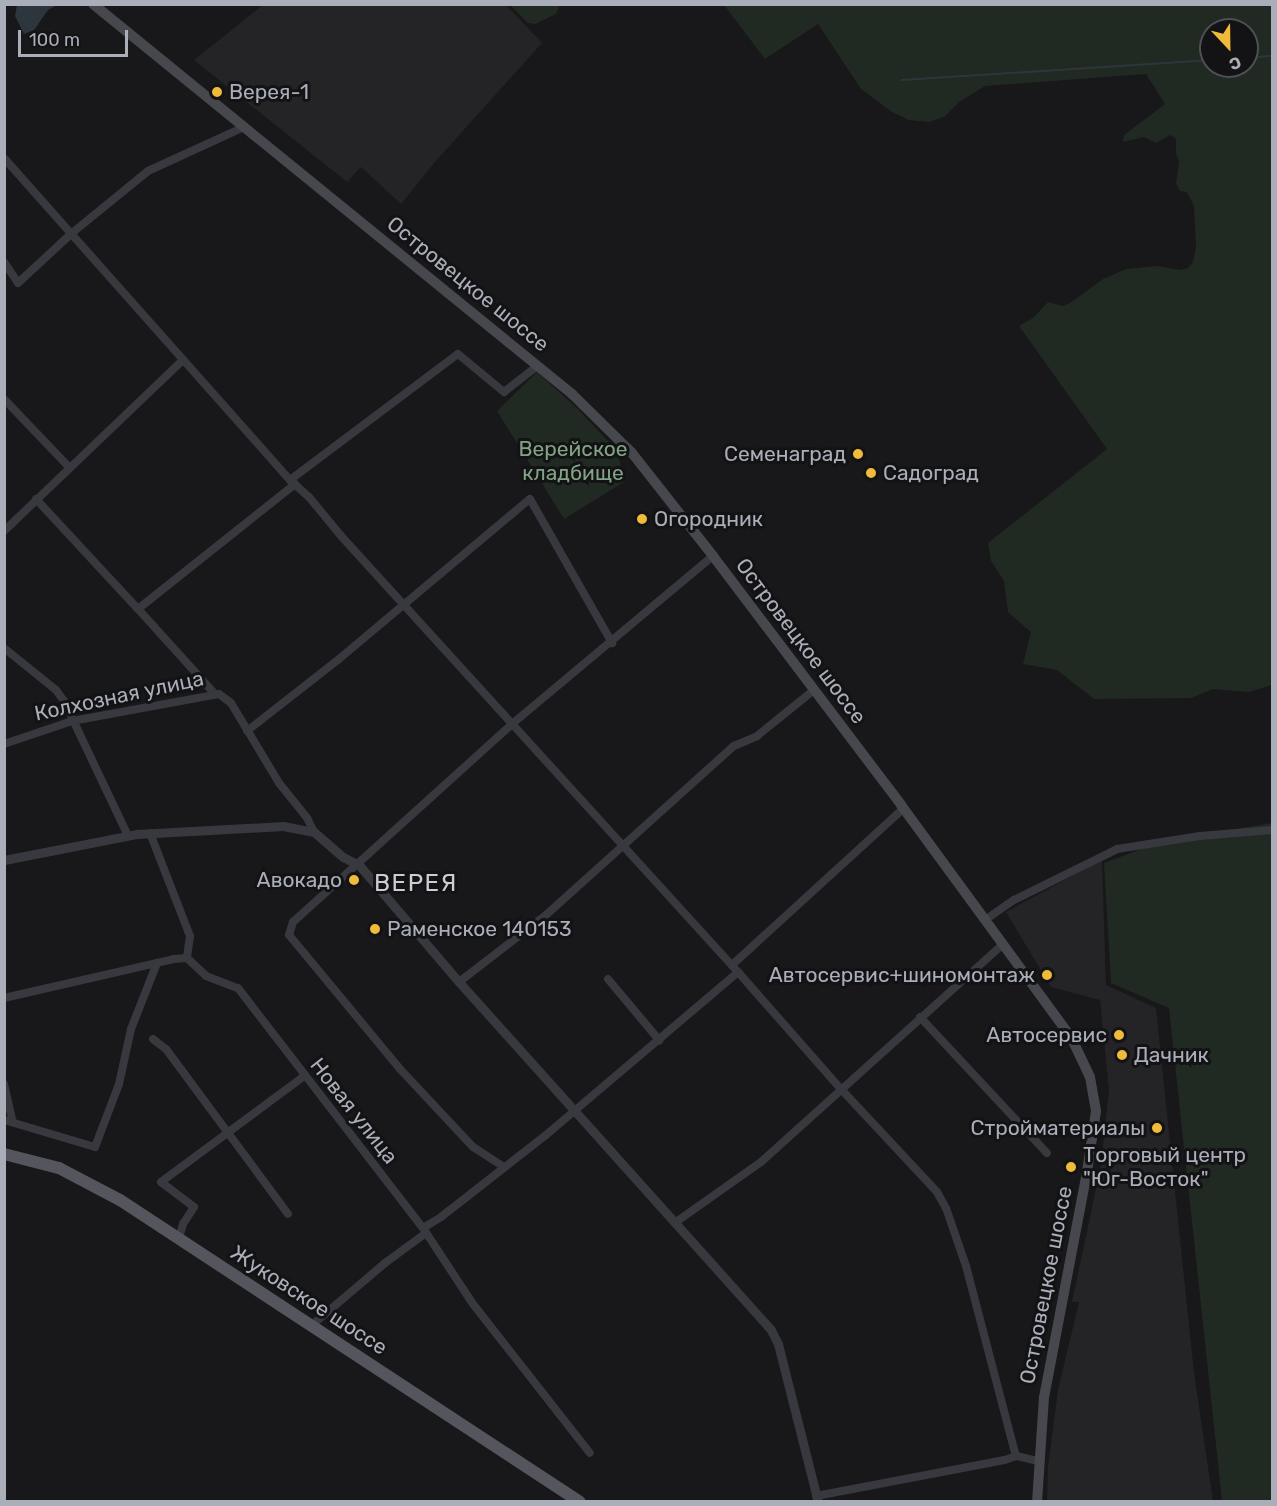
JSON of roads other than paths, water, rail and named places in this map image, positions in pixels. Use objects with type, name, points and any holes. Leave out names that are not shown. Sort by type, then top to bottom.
[{"type":"main road","name":"Островецкое шоссе","points":[[93,4],[572,394],[632,453],[713,556],[903,808],[1071,1037],[1090,1077],[1096,1111],[1087,1172],[1044,1397],[1037,1502]]},
{"type":"main road","name":"Жуковское шоссе","points":[[4,1154],[36,1160],[73,1174],[120,1200],[580,1502]]},
{"type":"street","points":[[4,262],[18,283],[72,233],[148,171],[244,127]]},
{"type":"street","points":[[4,158],[8,169],[72,233],[402,604],[625,846],[840,1088],[938,1192],[946,1208],[966,1266],[1016,1456]]},
{"type":"street","points":[[138,609],[293,482],[458,354],[504,392],[537,366]]},
{"type":"street","points":[[4,531],[183,360]]},
{"type":"street","points":[[4,399],[69,467]]},
{"type":"street","points":[[36,499],[214,693]]},
{"type":"street","points":[[247,731],[339,659],[530,499],[612,643]]},
{"type":"street","points":[[504,1167],[473,1147],[400,1068],[289,935],[293,922],[512,724],[612,643],[713,556]]},
{"type":"street","points":[[4,648],[56,690],[64,701],[72,721],[85,741],[128,836]]},
{"type":"street","points":[[459,982],[546,915],[734,746],[757,736],[814,690]]},
{"type":"street","name":"Колхозная улица","points":[[4,744],[72,721],[214,693],[231,704],[279,783],[307,818],[314,832]]},
{"type":"street","points":[[312,1325],[424,1230],[659,1040],[903,808]]},
{"type":"street","points":[[4,860],[150,832],[283,826],[314,832],[344,857],[359,864],[459,982],[771,1330],[778,1344],[817,1498],[1016,1456],[1038,1461]]},
{"type":"street","points":[[985,920],[1014,900],[1118,849],[1200,836],[1272,830]]},
{"type":"street","points":[[4,998],[187,958],[190,936],[150,832]]},
{"type":"street","points":[[676,1222],[761,1162],[840,1088],[1003,944]]},
{"type":"street","name":"Новая улица","points":[[187,958],[206,976],[238,988],[424,1230],[473,1304],[590,1453]]},
{"type":"street","points":[[4,1084],[8,1120],[95,1147],[119,1084],[131,1029],[158,963]]},
{"type":"street","points":[[608,979],[659,1040]]},
{"type":"street","points":[[920,1017],[1047,1153]]},
{"type":"street","points":[[153,1039],[166,1049],[229,1131],[288,1214]]},
{"type":"street","points":[[179,1238],[183,1224],[195,1207],[161,1182],[304,1076]]},
{"type":"waterway","points":[[1259,57],[1272,56]]},
{"type":"waterway","points":[[902,80],[1199,61]]},
{"type":"place","name":"Верея-1","points":[[217,92]]},
{"type":"place","name":"Семенаград","points":[[858,454]]},
{"type":"place","name":"Садоград","points":[[871,473]]},
{"type":"place","name":"Огородник","points":[[642,519]]},
{"type":"place","name":"Авокадо","points":[[354,880]]},
{"type":"place","name":"Раменское 140153","points":[[375,929]]},
{"type":"place","name":"Автосервис+шиномонтаж","points":[[1047,975]]},
{"type":"place","name":"Автосервис","points":[[1119,1035]]},
{"type":"place","name":"Дачник","points":[[1122,1055]]},
{"type":"place","name":"Стройматериалы","points":[[1157,1128]]},
{"type":"place","name":"Торговый центр \"Юг-Восток\"","points":[[1071,1167]]},
{"type":"district","name":"ВЕРЕЯ","points":[[416,884]]},
{"type":"park label","name":"Верейское кладбище","points":[[573,461]]}]
